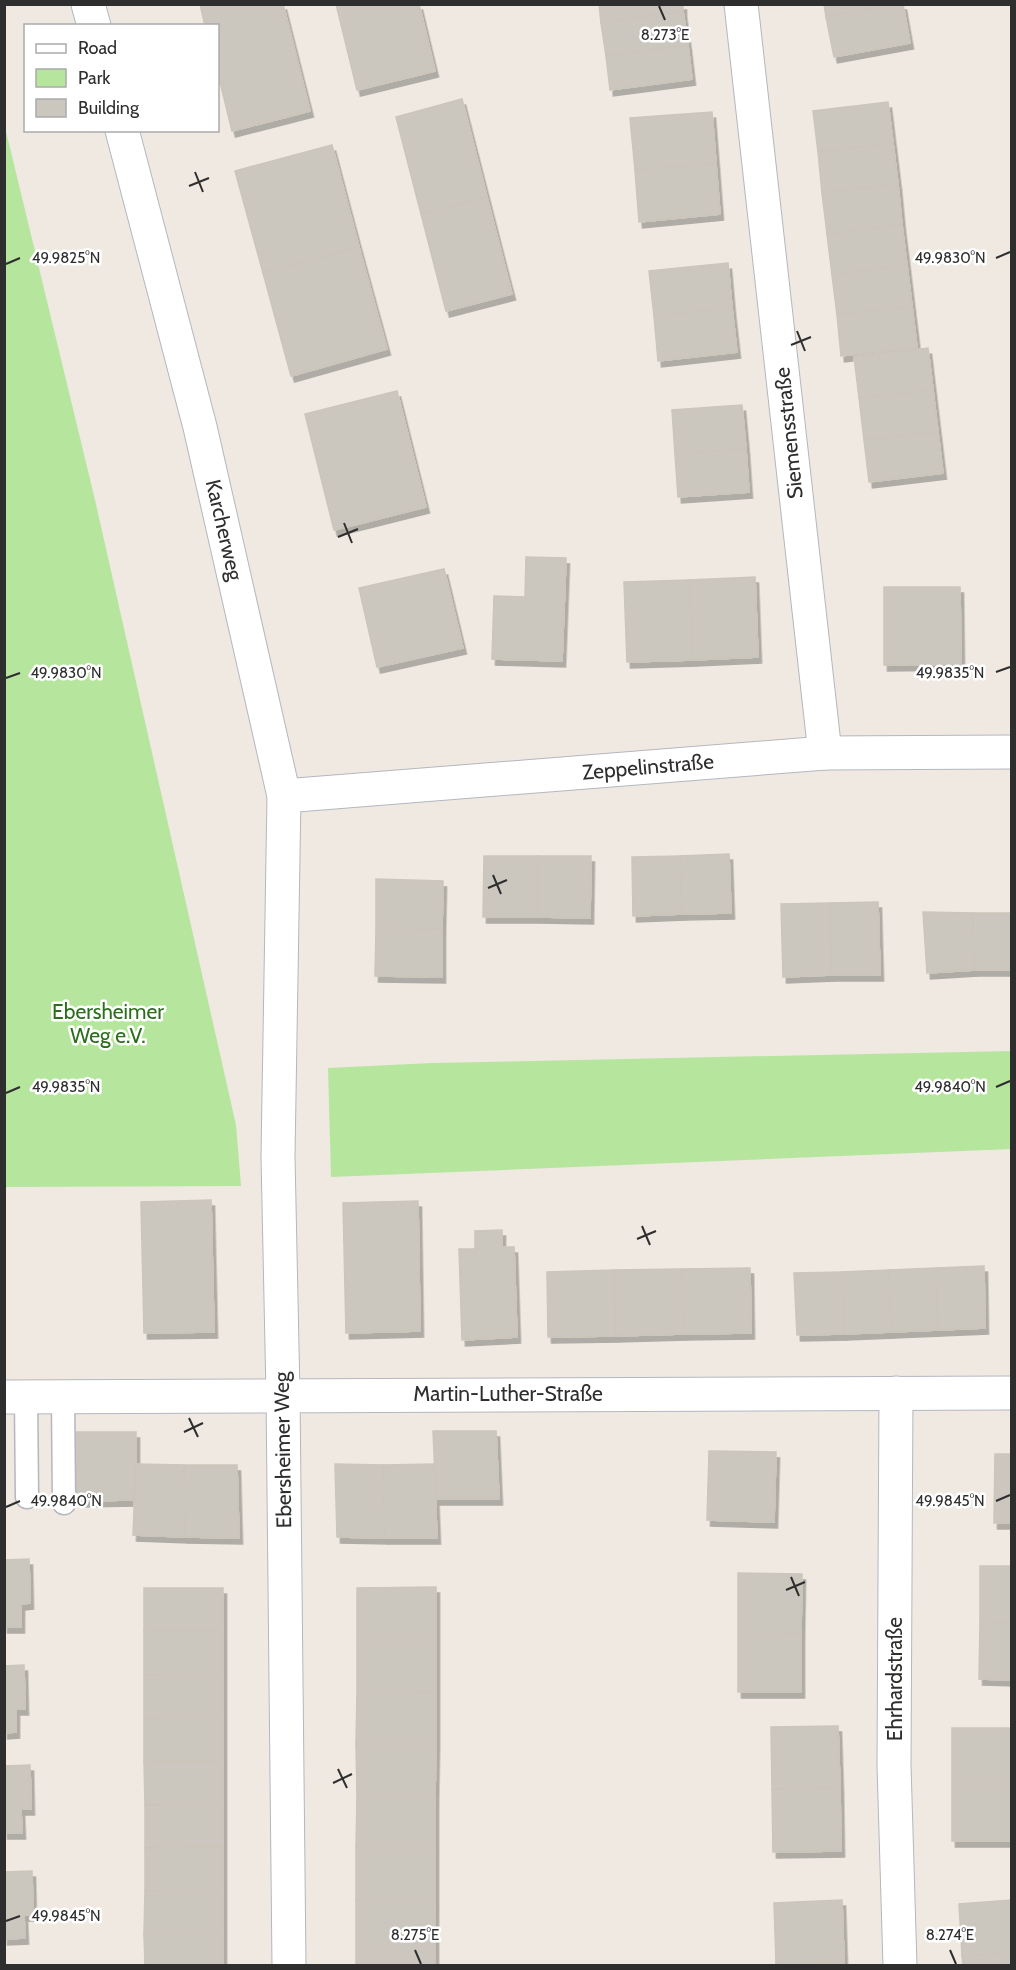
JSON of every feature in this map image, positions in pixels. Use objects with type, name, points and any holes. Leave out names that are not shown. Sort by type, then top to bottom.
[{"type":"street","points":[[88,4],[93,24]]},
{"type":"street","name":"Siemensstraße","points":[[741,4],[825,753]]},
{"type":"street","name":"Karcherweg","points":[[123,132],[200,427],[284,796],[282,935]]},
{"type":"street","name":"Zeppelinstraße","points":[[284,796],[825,753],[1011,752]]},
{"type":"street","name":"Ebersheimer Weg","points":[[282,935],[278,1156],[283,1394],[288,1965]]},
{"type":"street","name":"Martin-Luther-Straße","points":[[15,1397],[1011,1392]]},
{"type":"street","name":"Ehrhardstraße","points":[[896,1393],[894,1765],[900,1965]]},
{"type":"lane","points":[[63,1396],[64,1503]]},
{"type":"lane","points":[[15,1397],[27,1497]]},
{"type":"green space","name":"Ebersheimer Weg e.V.","points":[[4,123],[95,500],[236,1125],[241,1186],[5,1187]]},
{"type":"green space","points":[[1011,1051],[1011,1149],[331,1177],[328,1068],[432,1063]]},
{"type":"building","points":[[200,4],[283,4],[310,111],[232,131],[219,78],[219,24],[205,24]]},
{"type":"building","points":[[336,4],[419,4],[435,71],[357,90]]},
{"type":"building","points":[[599,4],[683,4],[683,11],[601,23]]},
{"type":"building","points":[[824,4],[893,4],[826,17]]},
{"type":"building","points":[[903,4],[910,43],[834,57],[826,17]]},
{"type":"building","points":[[683,11],[688,45],[606,56],[601,23]]},
{"type":"building","points":[[688,45],[692,79],[610,90],[606,56]]},
{"type":"building","points":[[462,99],[487,197],[421,214],[396,117]]},
{"type":"building","points":[[888,102],[893,143],[818,152],[813,111]]},
{"type":"building","points":[[712,112],[716,163],[635,170],[630,118]]},
{"type":"building","points":[[893,143],[898,184],[822,193],[818,152]]},
{"type":"building","points":[[332,145],[359,247],[263,273],[235,171]]},
{"type":"building","points":[[716,163],[720,214],[639,222],[635,170]]},
{"type":"building","points":[[898,184],[902,225],[827,234],[822,193]]},
{"type":"building","points":[[487,197],[512,294],[446,311],[421,214]]},
{"type":"building","points":[[902,225],[907,265],[832,275],[827,234]]},
{"type":"building","points":[[359,247],[387,349],[291,376],[263,273]]},
{"type":"building","points":[[728,263],[732,308],[654,316],[649,271]]},
{"type":"building","points":[[907,265],[912,306],[837,315],[832,275]]},
{"type":"building","points":[[912,306],[917,347],[841,356],[837,315]]},
{"type":"building","points":[[732,308],[737,352],[658,361],[654,316]]},
{"type":"building","points":[[928,348],[933,390],[859,398],[854,357]]},
{"type":"building","points":[[933,390],[938,432],[864,440],[859,398]]},
{"type":"building","points":[[397,391],[426,507],[334,530],[305,414]]},
{"type":"building","points":[[742,405],[746,449],[675,454],[672,410]]},
{"type":"building","points":[[938,432],[943,473],[869,482],[864,440]]},
{"type":"building","points":[[746,449],[749,492],[678,497],[675,454]]},
{"type":"building","points":[[526,557],[566,558],[562,661],[492,659],[494,596],[525,597]]},
{"type":"building","points":[[444,569],[463,648],[377,667],[359,588]]},
{"type":"building","points":[[755,577],[758,657],[693,660],[689,580]]},
{"type":"building","points":[[689,580],[693,660],[627,662],[624,582]]},
{"type":"building","points":[[884,587],[960,587],[961,664],[884,665]]},
{"type":"building","points":[[729,854],[731,913],[682,914],[680,856]]},
{"type":"building","points":[[484,856],[537,856],[537,917],[483,917]]},
{"type":"building","points":[[537,856],[591,856],[590,918],[537,917]]},
{"type":"building","points":[[680,856],[682,914],[633,916],[632,857]]},
{"type":"building","points":[[376,879],[443,881],[442,929],[376,928]]},
{"type":"building","points":[[878,902],[880,975],[831,975],[830,903]]},
{"type":"building","points":[[830,903],[831,975],[783,977],[781,904]]},
{"type":"building","points":[[923,912],[973,913],[974,970],[927,973]]},
{"type":"building","points":[[973,913],[1012,913],[1012,970],[974,970]]},
{"type":"building","points":[[376,928],[442,929],[442,977],[375,976]]},
{"type":"building","points":[[211,1200],[214,1332],[144,1333],[141,1202]]},
{"type":"building","points":[[418,1201],[420,1331],[346,1333],[343,1203]]},
{"type":"building","points":[[502,1230],[502,1247],[514,1247],[517,1337],[462,1340],[459,1249],[475,1249],[475,1231]]},
{"type":"building","points":[[984,1266],[985,1328],[938,1330],[936,1268]]},
{"type":"building","points":[[750,1268],[751,1333],[683,1334],[682,1269]]},
{"type":"building","points":[[936,1268],[938,1330],[891,1332],[889,1270]]},
{"type":"building","points":[[682,1269],[683,1334],[615,1336],[614,1270]]},
{"type":"building","points":[[614,1270],[615,1336],[548,1337],[547,1272]]},
{"type":"building","points":[[889,1270],[891,1332],[844,1334],[842,1272]]},
{"type":"building","points":[[842,1272],[844,1334],[797,1335],[794,1273]]},
{"type":"building","points":[[433,1431],[496,1431],[499,1499],[436,1499]]},
{"type":"building","points":[[75,1432],[136,1432],[133,1500],[76,1501]]},
{"type":"building","points":[[709,1451],[776,1452],[774,1522],[707,1520]]},
{"type":"building","points":[[995,1454],[1012,1454],[1012,1523],[994,1523]]},
{"type":"building","points":[[136,1464],[184,1465],[185,1537],[133,1535]]},
{"type":"building","points":[[335,1464],[383,1465],[385,1538],[337,1537]]},
{"type":"building","points":[[434,1464],[437,1538],[385,1538],[383,1465]]},
{"type":"building","points":[[184,1465],[237,1465],[239,1538],[185,1537]]},
{"type":"building","points":[[29,1559],[30,1603],[21,1604],[21,1627],[4,1627],[4,1560]]},
{"type":"building","points":[[980,1566],[1012,1566],[1012,1623],[980,1622]]},
{"type":"building","points":[[738,1573],[802,1574],[801,1633],[738,1632]]},
{"type":"building","points":[[436,1587],[436,1640],[357,1640],[357,1588]]},
{"type":"building","points":[[144,1588],[223,1588],[223,1631],[144,1631]]},
{"type":"building","points":[[980,1622],[1012,1623],[1012,1680],[979,1679]]},
{"type":"building","points":[[144,1631],[223,1631],[223,1674],[144,1675]]},
{"type":"building","points":[[738,1632],[801,1633],[801,1692],[738,1692]]},
{"type":"building","points":[[357,1640],[436,1640],[436,1692],[357,1691]]},
{"type":"building","points":[[24,1665],[25,1709],[16,1709],[16,1732],[4,1733],[4,1666]]},
{"type":"building","points":[[223,1674],[223,1717],[144,1718],[144,1675]]},
{"type":"building","points":[[357,1691],[436,1692],[436,1744],[356,1744]]},
{"type":"building","points":[[223,1717],[223,1761],[144,1761],[144,1718]]},
{"type":"building","points":[[838,1726],[840,1788],[772,1789],[771,1727]]},
{"type":"building","points":[[952,1728],[1012,1728],[1012,1784],[952,1784]]},
{"type":"building","points":[[356,1744],[436,1744],[435,1796],[357,1796]]},
{"type":"building","points":[[144,1761],[223,1761],[223,1804],[145,1805]]},
{"type":"building","points":[[30,1765],[31,1809],[21,1809],[22,1833],[4,1833],[4,1766]]},
{"type":"building","points":[[952,1784],[1012,1784],[1012,1841],[952,1841]]},
{"type":"building","points":[[840,1788],[841,1851],[773,1852],[772,1789]]},
{"type":"building","points":[[357,1796],[435,1796],[435,1848],[356,1848]]},
{"type":"building","points":[[223,1804],[223,1847],[145,1848],[145,1805]]},
{"type":"building","points":[[223,1847],[223,1890],[145,1891],[145,1848]]},
{"type":"building","points":[[356,1848],[435,1848],[435,1900],[356,1900]]},
{"type":"building","points":[[32,1871],[33,1915],[24,1915],[25,1938],[4,1939],[4,1872]]},
{"type":"building","points":[[223,1890],[223,1934],[144,1934],[145,1891]]},
{"type":"building","points":[[356,1900],[435,1900],[435,1952],[356,1952]]},
{"type":"building","points":[[842,1900],[844,1962],[776,1963],[774,1903]]},
{"type":"building","points":[[1012,1900],[1012,1953],[962,1956],[959,1904]]},
{"type":"building","points":[[144,1934],[223,1934],[223,1966],[145,1966]]},
{"type":"building","points":[[356,1952],[435,1952],[435,1966],[356,1966]]},
{"type":"building","points":[[1012,1953],[1012,1966],[963,1966],[962,1956]]},
{"type":"building","points":[[844,1962],[844,1966],[776,1966],[776,1963]]}]
